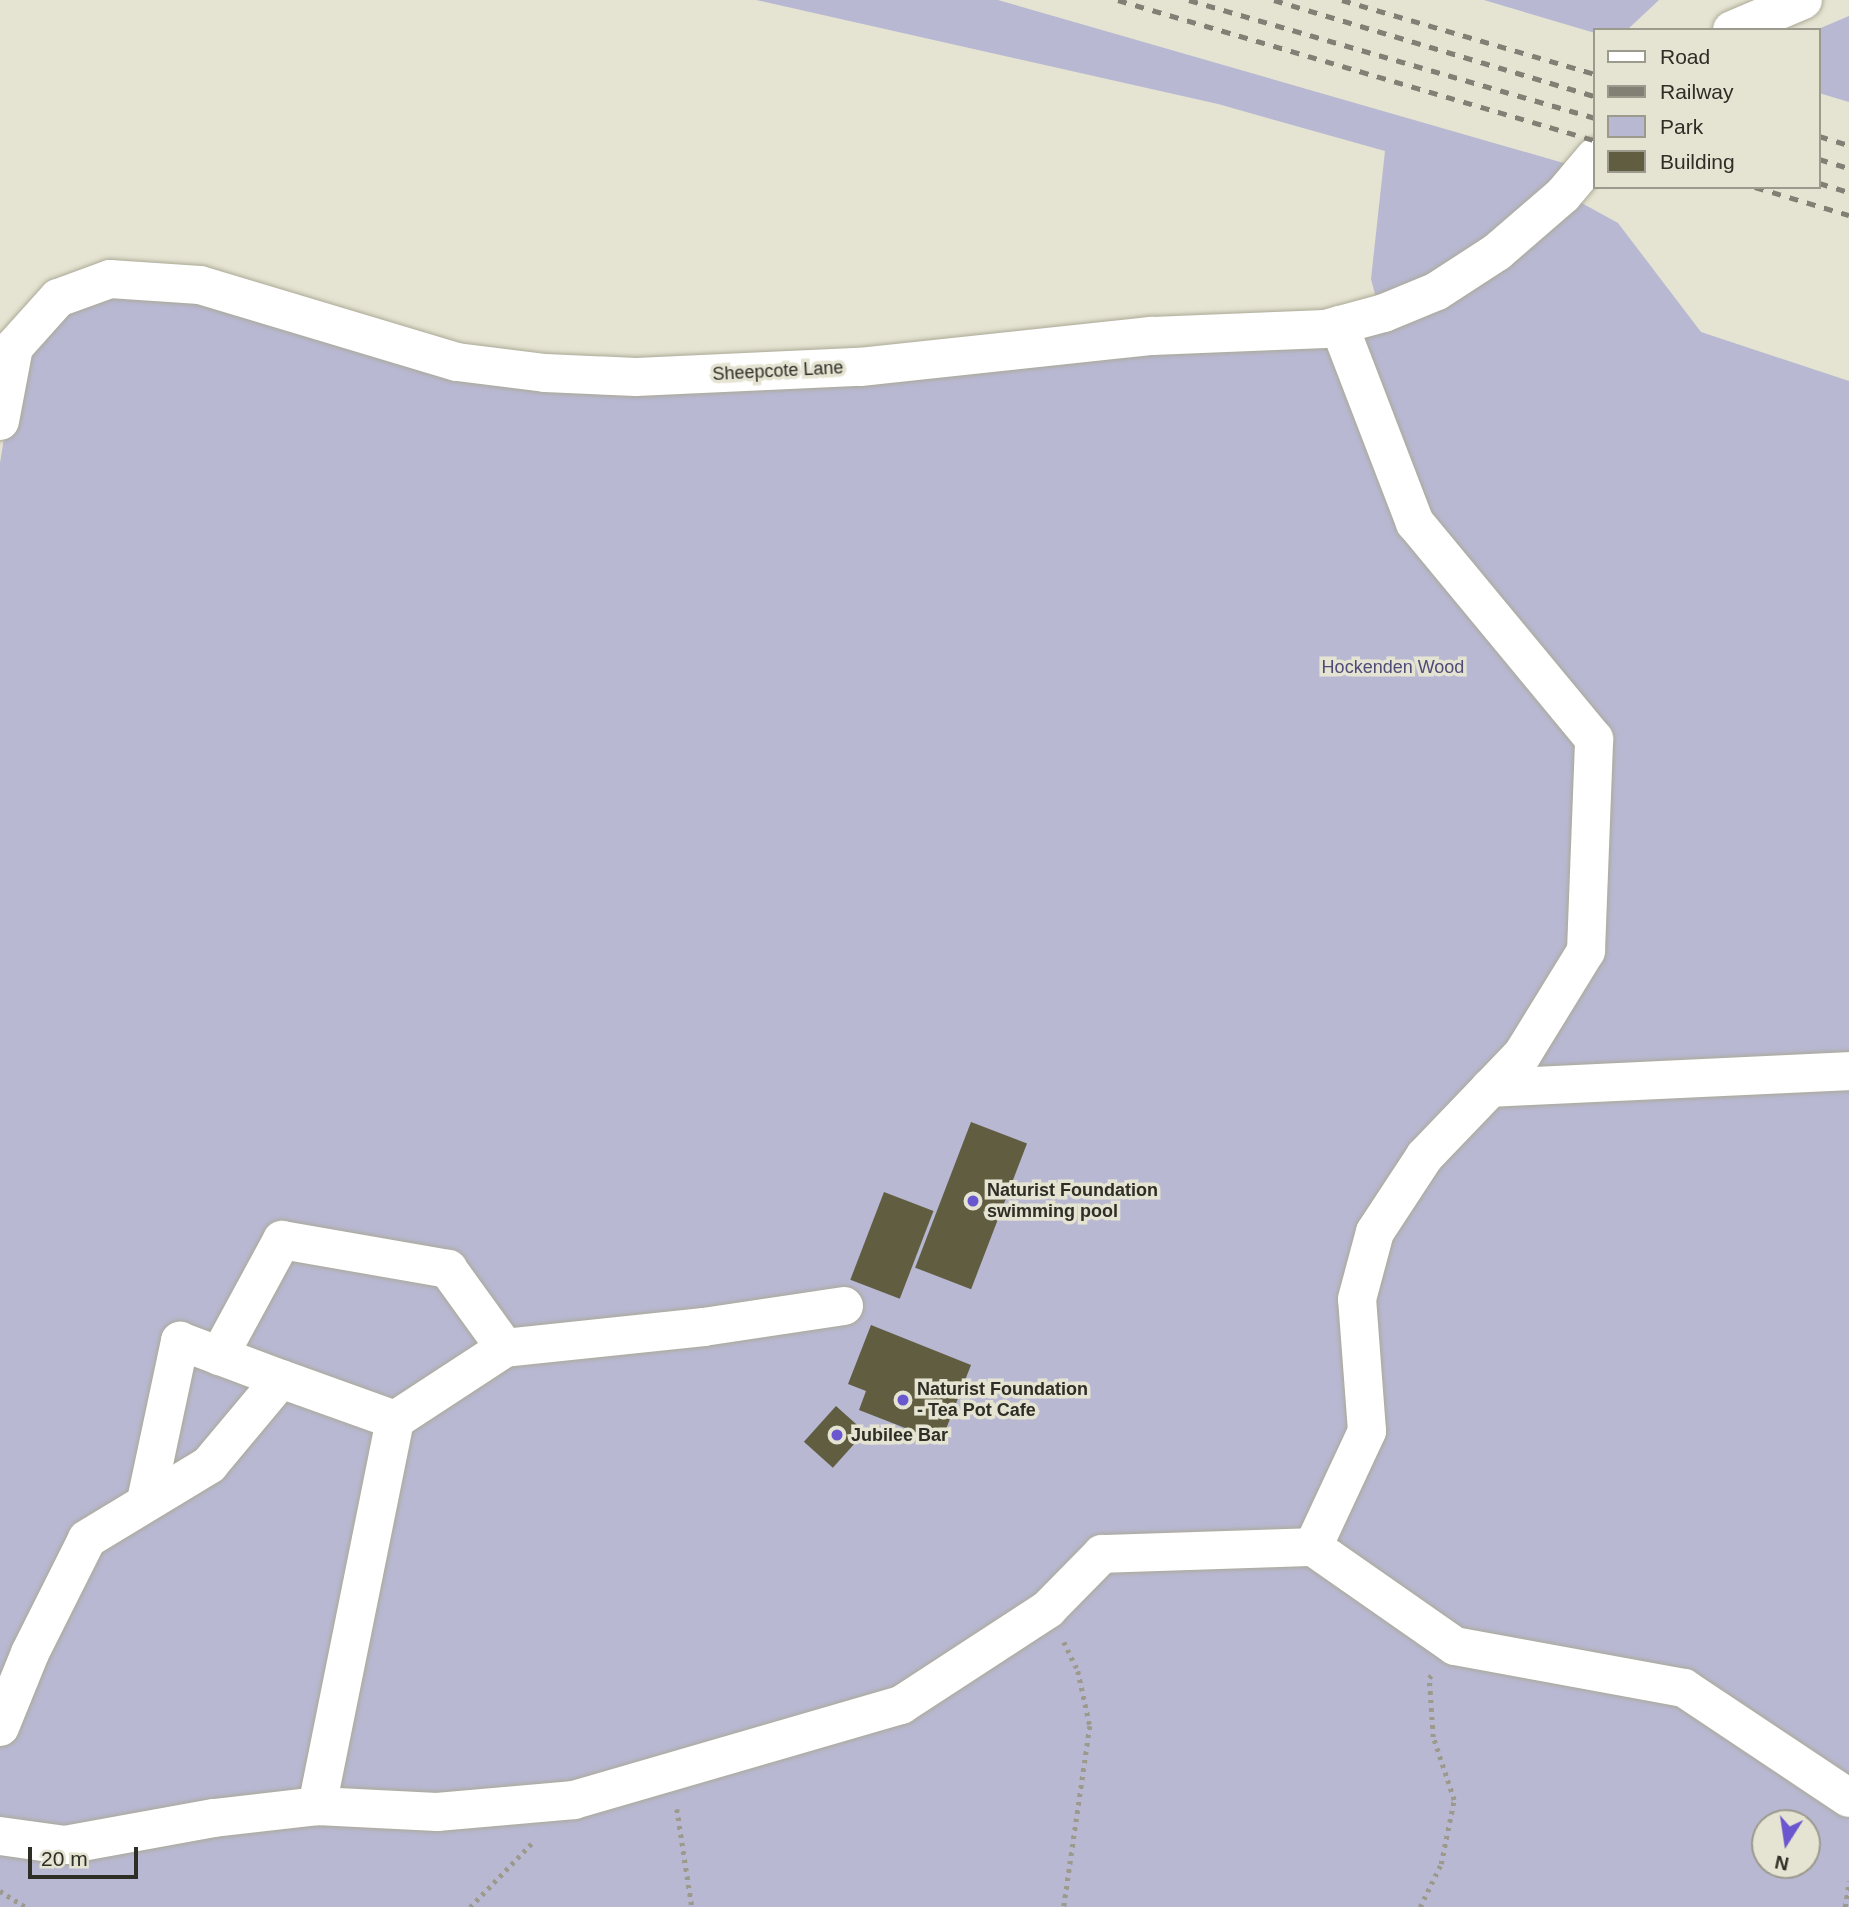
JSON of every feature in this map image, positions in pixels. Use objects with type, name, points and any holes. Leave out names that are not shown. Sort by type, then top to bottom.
[{"type":"street","points":[[1737,28],[1803,0]]},
{"type":"street","name":"Sheepcote Lane","points":[[0,421],[13,347],[58,298],[110,279],[200,285],[457,362],[545,373],[636,377],[860,367],[1152,336],[1256,335],[1339,325],[1437,291],[1497,252],[1563,195],[1594,157]]},
{"type":"street","points":[[1313,1547],[1367,1431],[1357,1298],[1375,1232],[1425,1156],[1521,1055],[1586,951],[1594,739],[1415,523],[1339,325]]},
{"type":"street","points":[[1490,1088],[1849,1071]]},
{"type":"street","points":[[219,1356],[282,1240],[448,1269],[505,1348]]},
{"type":"street","points":[[317,1806],[395,1420],[505,1348],[704,1327],[844,1306]]},
{"type":"street","points":[[146,1502],[180,1341],[395,1420]]},
{"type":"street","points":[[0,1727],[30,1653],[87,1539],[209,1465],[281,1379]]},
{"type":"street","points":[[0,1836],[65,1845],[214,1818],[317,1806],[437,1812],[574,1800],[682,1766],[901,1705],[1048,1609],[1102,1554],[1313,1547],[1455,1646],[1684,1688],[1849,1798]]},
{"type":"path","points":[[1048,1609],[1078,1671],[1090,1726],[1064,1907]]},
{"type":"path","points":[[1420,1907],[1441,1864],[1454,1800],[1433,1737],[1429,1678],[1455,1646]]},
{"type":"path","points":[[682,1766],[676,1821],[692,1907]]},
{"type":"path","points":[[470,1907],[574,1800]]},
{"type":"path","points":[[1845,1907],[1849,1881]]},
{"type":"path","points":[[0,1891],[26,1907]]},
{"type":"green space","points":[[756,0],[998,0],[1574,166],[1492,245],[1378,305],[1371,279],[1385,151],[1218,104]]},
{"type":"green space","points":[[1484,0],[1659,0],[1629,28],[1594,28],[1594,33]]},
{"type":"green space","points":[[1849,16],[1849,102],[1821,94],[1821,28]]},
{"type":"green space","name":"Hockenden Wood","points":[[1578,201],[1618,223],[1701,332],[1849,381],[1849,1907],[0,1907],[0,463],[18,352],[62,302],[113,284],[456,365],[1326,330]]},
{"type":"building","points":[[971,1122],[1027,1144],[971,1289],[915,1268]]},
{"type":"building","points":[[884,1192],[933,1211],[900,1299],[850,1280]]},
{"type":"building","points":[[871,1325],[971,1365],[941,1442],[859,1410],[866,1391],[848,1384]]},
{"type":"building","points":[[836,1406],[865,1432],[833,1468],[804,1442]]},
{"type":"railway","points":[[1118,0],[1594,140]]},
{"type":"railway","points":[[1189,0],[1594,118]]},
{"type":"railway","points":[[1274,0],[1594,96]]},
{"type":"railway","points":[[1342,0],[1594,74]]},
{"type":"railway","points":[[1821,137],[1849,145]]},
{"type":"railway","points":[[1821,160],[1849,168]]},
{"type":"railway","points":[[1821,184],[1849,192]]},
{"type":"railway","points":[[1762,189],[1849,215]]},
{"type":"place","name":"Naturist Foundation swimming pool","points":[[973,1201]]},
{"type":"place","name":"Naturist Foundation - Tea Pot Cafe","points":[[903,1400]]},
{"type":"place","name":"Jubilee Bar","points":[[837,1435]]}]
